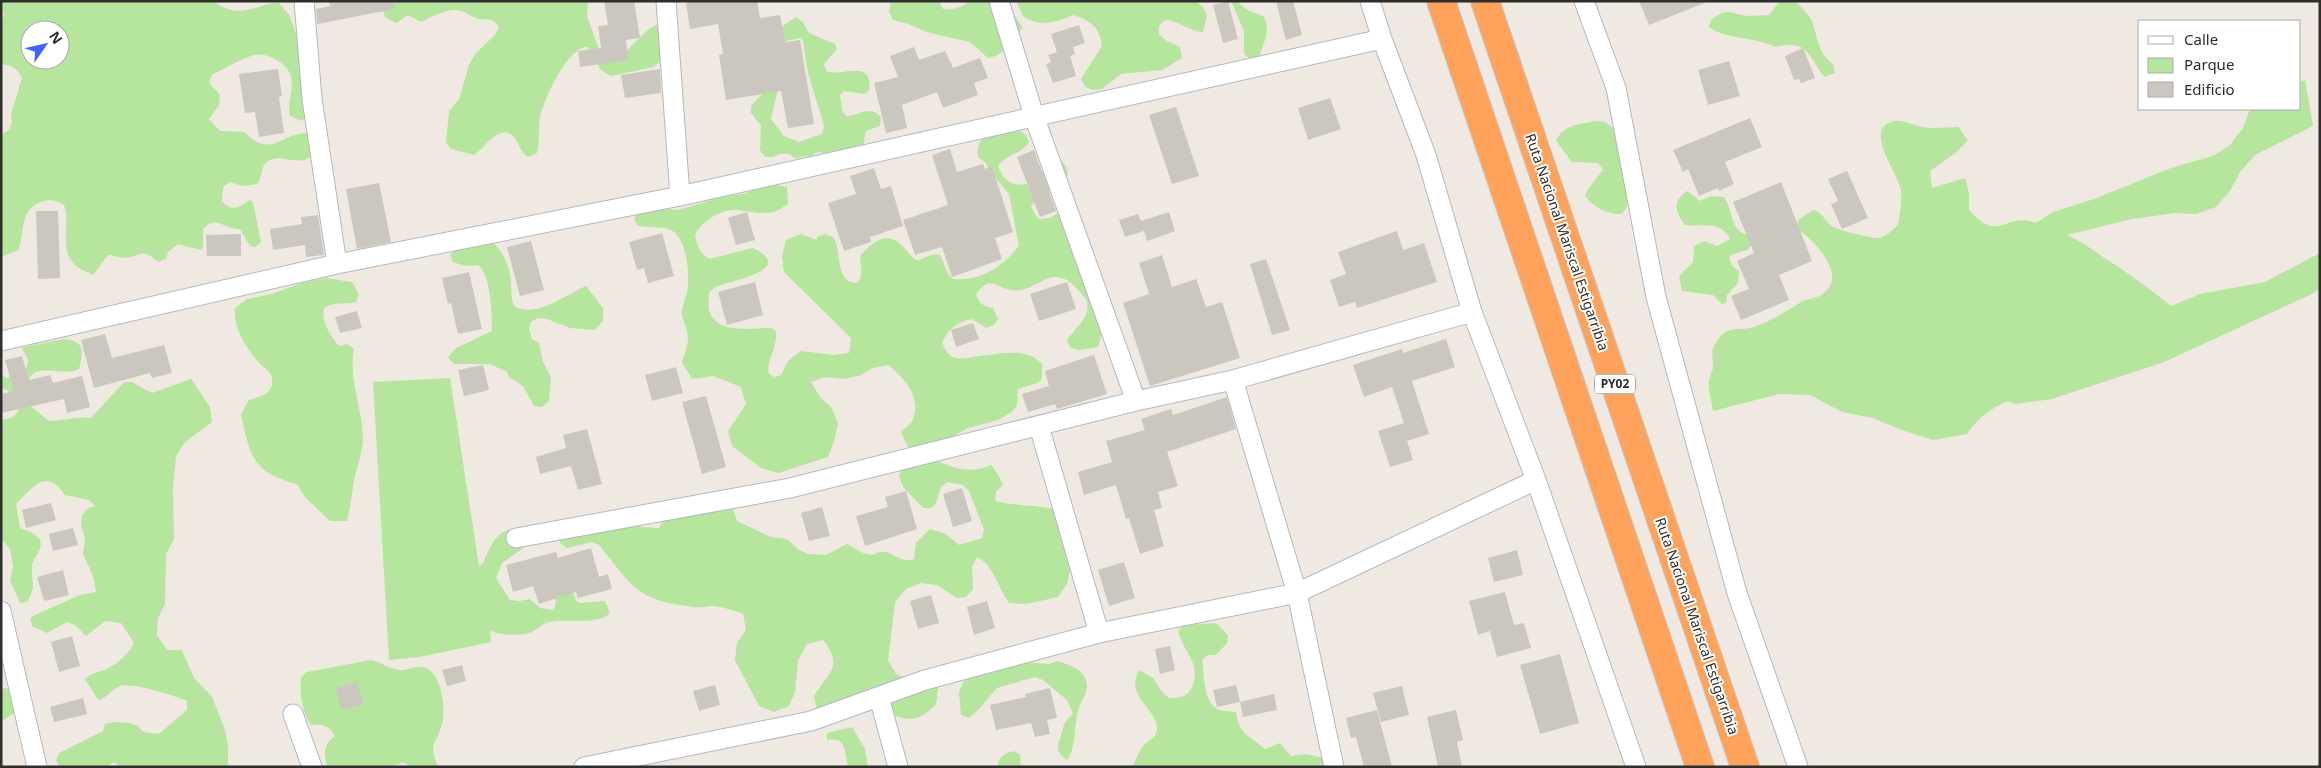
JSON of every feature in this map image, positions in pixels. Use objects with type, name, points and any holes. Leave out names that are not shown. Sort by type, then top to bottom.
[{"type":"highway","name":"PY02","points":[[1441,1],[1700,767]]},
{"type":"highway","name":"Ruta Nacional Mariscal Estigarribia","points":[[1486,1],[1745,767]]},
{"type":"street","points":[[304,1],[312,99],[337,264]]},
{"type":"street","points":[[666,1],[680,196]]},
{"type":"street","points":[[1000,1],[1034,116],[1136,401]]},
{"type":"street","points":[[1370,1],[1382,39],[1426,154],[1472,312],[1536,480],[1636,767]]},
{"type":"street","points":[[1584,1],[1616,88],[1656,298],[1737,593],[1798,767]]},
{"type":"street","points":[[1,340],[337,264],[680,196],[1382,39]]},
{"type":"street","points":[[516,538],[790,488],[1136,401],[1232,380],[1472,312]]},
{"type":"street","points":[[1232,380],[1297,593],[1334,767]]},
{"type":"street","points":[[1039,426],[1099,632]]},
{"type":"street","points":[[584,767],[811,721],[925,680],[1099,632],[1297,593],[1536,480]]},
{"type":"street","points":[[1,611],[37,767]]},
{"type":"street","points":[[879,697],[898,767]]},
{"type":"street","points":[[293,714],[312,767]]},
{"type":"green space","points":[[2,1],[213,1],[224,7],[242,11],[279,3],[290,16],[298,41],[307,115],[302,121],[290,116],[289,106],[292,82],[289,72],[282,64],[271,57],[254,55],[244,59],[212,75],[209,83],[220,95],[219,105],[209,119],[220,131],[245,132],[255,141],[264,144],[273,144],[297,134],[305,133],[313,136],[316,151],[310,157],[298,161],[273,159],[265,164],[257,184],[242,186],[230,182],[223,187],[222,201],[229,207],[236,208],[250,200],[253,203],[261,242],[255,247],[250,246],[240,229],[212,223],[203,229],[203,247],[201,250],[178,244],[168,252],[166,259],[158,262],[145,253],[124,258],[108,255],[93,275],[73,263],[67,249],[66,212],[64,205],[50,200],[41,202],[29,210],[24,222],[18,250],[1,257],[1,135],[9,130],[12,122],[11,114],[22,78],[14,68],[1,64],[1,20],[4,16]]},
{"type":"green space","points":[[380,1],[588,1],[587,16],[601,55],[623,54],[657,24],[661,26],[663,60],[653,67],[611,76],[601,70],[588,47],[580,49],[565,64],[546,99],[540,118],[537,153],[528,157],[514,137],[509,133],[503,133],[492,138],[474,155],[451,149],[446,142],[449,111],[459,99],[469,65],[475,54],[495,35],[499,27],[493,21],[477,18],[457,10],[441,13],[421,22],[408,15],[396,23],[385,17]]},
{"type":"green space","points":[[891,1],[939,1],[943,9],[954,9],[969,1],[1002,1],[1022,27],[1009,47],[988,58],[970,42],[930,33],[893,20],[889,12]]},
{"type":"green space","points":[[1016,1],[1195,1],[1202,6],[1207,15],[1203,32],[1165,20],[1159,26],[1159,34],[1165,40],[1180,47],[1182,58],[1162,70],[1121,74],[1102,89],[1093,90],[1085,87],[1081,79],[1102,46],[1099,34],[1094,26],[1074,15],[1054,22],[1036,22],[1023,16]]},
{"type":"green space","points":[[1231,1],[1238,1],[1247,9],[1264,17],[1267,28],[1258,59],[1250,59],[1244,54],[1244,31]]},
{"type":"green space","points":[[1780,1],[1795,1],[1806,12],[1813,24],[1822,52],[1833,64],[1835,73],[1824,77],[1810,55],[1801,47],[1786,45],[1775,47],[1758,41],[1724,34],[1709,27],[1711,20],[1726,12],[1749,16],[1769,15]]},
{"type":"green space","points":[[796,17],[803,22],[809,33],[835,44],[837,49],[824,64],[826,71],[855,71],[867,75],[869,91],[864,94],[844,91],[840,95],[842,110],[846,116],[873,111],[881,117],[880,126],[866,131],[863,146],[832,154],[818,152],[811,156],[795,158],[789,154],[765,157],[760,150],[761,126],[751,113],[751,106],[765,91],[779,85],[771,119],[784,136],[799,142],[822,134],[824,126],[808,73],[803,41],[800,38],[785,41],[777,38],[781,27]]},
{"type":"green space","points":[[2305,80],[2313,126],[2255,155],[2240,172],[2230,191],[2216,207],[2196,214],[2175,213],[2132,219],[2067,235],[2117,266],[2171,306],[2200,294],[2265,282],[2320,253],[2320,289],[2312,294],[2164,362],[2052,399],[2015,404],[2008,401],[1985,414],[1967,434],[1933,440],[1873,418],[1842,412],[1810,395],[1779,394],[1713,411],[1709,379],[1713,368],[1713,348],[1722,335],[1730,330],[1754,327],[1766,322],[1801,302],[1822,294],[1831,285],[1832,276],[1826,258],[1813,242],[1799,230],[1798,220],[1813,210],[1819,212],[1833,227],[1876,238],[1884,236],[1898,225],[1901,191],[1881,142],[1881,133],[1885,125],[1897,121],[1927,128],[1958,127],[1968,140],[1957,152],[1930,171],[1932,188],[1965,178],[1969,193],[1969,210],[1980,220],[1988,225],[1996,226],[2025,220],[2036,223],[2053,212],[2094,199],[2171,168],[2213,156],[2230,145],[2243,128],[2250,110],[2301,110],[2301,82]]},
{"type":"green space","points":[[1597,121],[1605,122],[1619,132],[1627,163],[1630,186],[1627,206],[1622,214],[1602,210],[1592,204],[1585,196],[1588,189],[1603,170],[1598,163],[1572,162],[1556,141],[1559,135],[1568,128]]},
{"type":"green space","points":[[1018,130],[1025,134],[1029,142],[1022,150],[1005,159],[998,166],[1006,179],[1017,185],[1036,179],[1042,174],[1044,164],[1054,155],[1064,164],[1068,172],[1066,179],[1060,185],[1031,207],[1038,219],[1050,218],[1067,207],[1097,263],[1099,271],[1097,297],[1103,329],[1098,347],[1079,350],[1071,348],[1067,341],[1084,318],[1088,308],[1085,297],[1068,281],[1060,277],[1052,277],[1021,290],[1006,289],[990,283],[981,288],[976,294],[982,304],[993,308],[998,319],[994,325],[986,328],[972,319],[967,320],[954,327],[942,342],[949,354],[957,358],[1021,353],[1029,355],[1042,364],[1042,379],[1037,383],[1018,389],[1017,405],[1012,412],[998,420],[968,428],[939,444],[908,447],[901,432],[912,421],[915,413],[915,404],[906,382],[888,365],[873,368],[859,376],[843,379],[826,377],[811,382],[820,397],[832,408],[838,424],[828,457],[778,473],[761,468],[732,446],[728,431],[746,404],[741,387],[713,376],[692,379],[682,362],[688,340],[682,313],[688,281],[687,260],[683,246],[677,235],[669,229],[637,225],[634,219],[637,213],[662,208],[678,210],[725,196],[742,194],[772,184],[787,187],[788,204],[777,211],[765,213],[738,210],[726,211],[708,220],[695,234],[699,249],[710,259],[753,248],[765,256],[768,263],[764,269],[713,289],[709,293],[709,310],[713,318],[727,327],[745,329],[771,328],[776,331],[768,369],[769,374],[775,377],[781,375],[788,361],[801,351],[833,355],[849,353],[851,338],[784,272],[782,256],[786,240],[801,234],[817,240],[817,237],[825,234],[833,237],[838,249],[841,271],[844,277],[856,283],[861,274],[860,256],[875,242],[885,238],[896,241],[916,260],[936,254],[940,255],[950,277],[953,279],[973,278],[982,275],[1006,260],[1019,246],[1009,194],[992,174],[985,162],[978,157],[978,149],[980,142],[990,134]]},
{"type":"green space","points":[[1687,191],[1700,201],[1711,196],[1724,197],[1735,226],[1744,234],[1751,236],[1753,244],[1747,250],[1731,255],[1729,258],[1732,266],[1739,271],[1738,283],[1727,295],[1726,303],[1722,304],[1713,295],[1682,291],[1679,276],[1693,262],[1694,246],[1705,241],[1717,246],[1730,239],[1726,233],[1716,227],[1685,225],[1677,211],[1677,203]]},
{"type":"green space","points":[[490,240],[498,248],[508,265],[515,307],[533,309],[542,307],[586,286],[603,308],[603,321],[595,330],[570,328],[547,319],[538,318],[531,322],[529,330],[532,339],[539,343],[543,362],[551,377],[549,401],[542,407],[534,406],[523,386],[509,377],[507,372],[490,364],[454,364],[448,357],[456,348],[492,331],[490,295],[486,277],[478,265],[465,266],[453,262],[450,255],[458,247]]},
{"type":"green space","points":[[326,278],[352,282],[359,294],[356,302],[332,305],[324,308],[323,313],[332,338],[339,346],[347,344],[354,349],[354,382],[363,437],[347,521],[330,521],[305,497],[297,484],[282,480],[262,468],[247,441],[241,414],[249,400],[266,394],[269,391],[272,379],[268,370],[255,358],[242,338],[236,324],[235,308],[247,299],[272,294],[302,283]]},
{"type":"green space","points":[[64,339],[76,342],[81,348],[79,369],[69,372],[40,371],[31,376],[27,385],[26,391],[31,406],[49,421],[91,418],[124,382],[132,382],[152,393],[191,379],[210,407],[212,422],[185,442],[176,456],[173,488],[174,539],[166,554],[165,604],[158,618],[157,635],[167,650],[182,650],[194,678],[212,697],[225,730],[228,746],[228,767],[120,767],[114,762],[107,767],[60,767],[56,760],[59,753],[103,731],[105,724],[113,722],[130,723],[138,726],[143,732],[159,734],[187,710],[187,701],[164,693],[126,685],[114,689],[98,700],[85,679],[115,664],[132,647],[134,643],[121,623],[105,621],[86,636],[75,625],[67,622],[47,633],[32,626],[30,618],[37,614],[80,595],[96,592],[93,576],[83,554],[85,539],[81,524],[82,515],[87,509],[95,506],[89,500],[65,495],[52,482],[46,481],[28,491],[16,504],[20,528],[36,535],[41,542],[41,546],[32,565],[33,587],[27,602],[20,603],[10,580],[13,566],[10,549],[1,538],[1,420],[15,415],[19,410],[19,406],[13,394],[1,388],[1,374],[6,378],[20,373],[27,367],[28,360],[22,348]]},
{"type":"green space","points":[[450,378],[479,566],[483,563],[492,544],[500,534],[512,529],[520,529],[526,542],[522,549],[502,563],[496,578],[510,600],[530,599],[540,608],[552,610],[555,607],[557,587],[572,590],[576,601],[580,603],[605,601],[610,613],[590,621],[549,622],[532,632],[523,634],[511,635],[490,630],[491,642],[419,657],[389,660],[373,382]]},
{"type":"green space","points":[[930,458],[952,467],[967,470],[991,465],[1003,485],[996,491],[995,501],[1055,509],[1070,568],[1067,584],[1058,597],[1026,604],[1009,603],[988,565],[977,557],[972,567],[973,589],[966,597],[957,598],[937,585],[921,583],[906,589],[895,602],[888,661],[897,675],[912,679],[929,675],[938,688],[936,704],[928,712],[914,719],[901,718],[869,710],[817,711],[814,696],[829,675],[833,663],[833,656],[823,640],[807,644],[798,660],[795,692],[789,706],[774,712],[759,706],[735,660],[737,643],[746,630],[743,614],[717,606],[696,607],[675,604],[648,596],[629,582],[599,545],[592,542],[567,548],[560,543],[561,534],[635,522],[641,527],[659,528],[663,520],[732,505],[737,521],[771,537],[787,539],[799,550],[808,554],[826,555],[847,544],[863,553],[873,555],[884,552],[908,560],[914,559],[916,543],[930,529],[946,534],[959,545],[982,538],[984,530],[969,491],[963,485],[947,482],[941,487],[936,503],[931,508],[923,508],[903,487],[899,476],[901,469]]},
{"type":"green space","points":[[1216,623],[1228,635],[1227,643],[1216,655],[1208,655],[1202,660],[1206,693],[1212,705],[1219,710],[1236,712],[1242,730],[1265,749],[1280,743],[1291,756],[1307,754],[1322,758],[1325,767],[1132,767],[1143,746],[1157,732],[1156,722],[1138,695],[1136,679],[1139,670],[1153,678],[1163,693],[1169,698],[1186,695],[1192,687],[1195,671],[1178,631],[1184,625]]},
{"type":"green space","points":[[371,660],[399,670],[415,667],[426,668],[436,678],[442,693],[443,702],[442,724],[433,748],[438,767],[413,767],[403,762],[392,767],[327,767],[325,758],[326,746],[335,736],[328,728],[318,724],[311,725],[308,720],[302,702],[301,677],[307,672]]},
{"type":"green space","points":[[1058,661],[1082,673],[1087,685],[1078,711],[1072,750],[1067,760],[1059,753],[1058,747],[1065,724],[1073,714],[1067,700],[1043,680],[1035,677],[997,688],[969,718],[961,715],[959,692],[965,678],[1024,662],[1049,664]]},
{"type":"green space","points":[[1,689],[10,689],[17,711],[1,722]]},
{"type":"green space","points":[[852,727],[865,749],[868,767],[848,767],[842,743],[827,740],[827,733]]},
{"type":"green space","points":[[1014,751],[1020,755],[1021,767],[998,767],[999,761],[1003,756]]},
{"type":"building","points":[[329,1],[394,1],[395,9],[317,24],[316,9],[330,6]]},
{"type":"building","points":[[604,1],[634,1],[640,38],[626,40],[628,60],[580,67],[578,51],[601,48],[598,26],[608,25]]},
{"type":"building","points":[[694,1],[757,1],[760,18],[780,15],[785,42],[800,40],[814,124],[788,128],[781,91],[726,100],[719,55],[723,54],[718,24],[690,29],[686,3]]},
{"type":"building","points":[[1228,1],[1238,39],[1223,43],[1213,5]]},
{"type":"building","points":[[1276,1],[1293,1],[1302,35],[1286,40]]},
{"type":"building","points":[[1639,1],[1707,1],[1707,2],[1649,25]]},
{"type":"building","points":[[1079,25],[1085,43],[1073,47],[1075,54],[1070,56],[1076,76],[1053,83],[1046,64],[1051,62],[1048,55],[1057,52],[1051,34]]},
{"type":"building","points":[[914,47],[919,60],[945,51],[953,68],[980,58],[988,78],[974,83],[978,95],[943,108],[937,92],[902,105],[907,128],[886,133],[874,83],[898,77],[890,56]]},
{"type":"building","points":[[1803,48],[1815,78],[1801,83],[1799,79],[1794,80],[1785,56]]},
{"type":"building","points":[[1729,61],[1740,96],[1708,105],[1698,70]]},
{"type":"building","points":[[278,69],[282,96],[279,97],[284,133],[259,137],[255,112],[245,113],[239,74]]},
{"type":"building","points":[[660,69],[661,93],[625,98],[621,75]]},
{"type":"building","points":[[1330,98],[1341,129],[1308,140],[1298,108]]},
{"type":"building","points":[[1176,107],[1199,176],[1172,184],[1149,115]]},
{"type":"building","points":[[1750,118],[1762,147],[1725,162],[1734,184],[1719,191],[1718,188],[1699,196],[1688,169],[1683,172],[1673,150]]},
{"type":"building","points":[[950,149],[957,172],[983,164],[985,169],[992,166],[1013,232],[995,238],[1002,259],[952,277],[942,247],[915,255],[903,220],[948,205],[932,155]]},
{"type":"building","points":[[1034,150],[1056,211],[1040,217],[1017,157]]},
{"type":"building","points":[[874,168],[881,189],[891,186],[903,226],[870,237],[871,242],[844,251],[828,203],[856,194],[850,176]]},
{"type":"building","points":[[1847,171],[1868,218],[1842,229],[1831,204],[1838,201],[1828,179]]},
{"type":"building","points":[[1781,182],[1812,261],[1779,275],[1789,300],[1741,320],[1731,296],[1749,289],[1737,261],[1754,253],[1733,202]]},
{"type":"building","points":[[379,183],[391,242],[357,249],[346,189]]},
{"type":"building","points":[[36,211],[58,211],[60,278],[38,279]]},
{"type":"building","points":[[747,212],[755,240],[736,245],[728,218]]},
{"type":"building","points":[[1169,212],[1175,231],[1147,241],[1144,231],[1125,237],[1119,220],[1138,214],[1141,221]]},
{"type":"building","points":[[318,215],[324,255],[306,257],[305,245],[273,250],[270,229],[302,224],[301,217]]},
{"type":"building","points":[[1397,231],[1403,250],[1424,243],[1437,282],[1357,308],[1355,302],[1339,307],[1330,280],[1346,274],[1338,252]]},
{"type":"building","points":[[662,233],[674,276],[648,283],[644,268],[637,270],[629,242]]},
{"type":"building","points":[[241,234],[241,256],[207,256],[206,235]]},
{"type":"building","points":[[531,241],[544,290],[520,296],[507,247]]},
{"type":"building","points":[[1162,255],[1172,287],[1196,279],[1206,307],[1222,302],[1240,358],[1150,386],[1123,303],[1149,294],[1139,263]]},
{"type":"building","points":[[1266,259],[1290,330],[1272,335],[1250,264]]},
{"type":"building","points":[[469,272],[482,329],[458,334],[451,303],[448,304],[442,278]]},
{"type":"building","points":[[755,282],[763,315],[727,325],[718,292]]},
{"type":"building","points":[[1067,282],[1076,309],[1039,321],[1030,294]]},
{"type":"building","points":[[357,311],[362,328],[340,333],[335,317]]},
{"type":"building","points":[[973,323],[979,339],[956,347],[951,330]]},
{"type":"building","points":[[105,334],[112,358],[164,345],[172,373],[152,378],[150,373],[94,388],[81,340]]},
{"type":"building","points":[[1446,339],[1455,367],[1412,381],[1429,434],[1407,441],[1413,460],[1390,467],[1378,431],[1404,423],[1392,387],[1364,397],[1353,365],[1402,349],[1403,353]]},
{"type":"building","points":[[1094,355],[1107,394],[1057,409],[1055,404],[1028,412],[1022,394],[1049,386],[1045,371]]},
{"type":"building","points":[[22,356],[29,380],[50,375],[53,383],[82,376],[90,407],[67,413],[64,399],[1,413],[1,394],[14,391],[5,360]]},
{"type":"building","points":[[483,365],[489,390],[464,396],[458,370]]},
{"type":"building","points":[[676,367],[683,393],[652,401],[645,375]]},
{"type":"building","points":[[706,396],[726,467],[702,474],[682,402]]},
{"type":"building","points":[[1227,397],[1236,429],[1167,452],[1178,486],[1158,492],[1162,508],[1154,510],[1164,546],[1140,554],[1129,518],[1126,519],[1116,485],[1084,495],[1078,472],[1112,462],[1106,441],[1145,430],[1141,419],[1171,409],[1173,415]]},
{"type":"building","points":[[587,429],[602,484],[578,490],[571,466],[540,474],[536,457],[566,448],[563,435]]},
{"type":"building","points":[[962,488],[972,521],[953,527],[943,494]]},
{"type":"building","points":[[906,491],[917,529],[865,546],[856,516],[888,507],[885,497]]},
{"type":"building","points":[[51,503],[56,520],[26,528],[22,510]]},
{"type":"building","points":[[822,507],[830,536],[809,541],[801,513]]},
{"type":"building","points":[[73,528],[78,545],[53,551],[49,534]]},
{"type":"building","points":[[591,548],[599,577],[608,574],[612,589],[578,598],[576,592],[539,604],[533,586],[513,592],[506,565],[556,552],[558,558]]},
{"type":"building","points":[[1517,550],[1523,575],[1494,582],[1488,558]]},
{"type":"building","points":[[1124,562],[1135,598],[1109,606],[1098,570]]},
{"type":"building","points":[[63,570],[69,595],[44,601],[37,577]]},
{"type":"building","points":[[1505,592],[1514,625],[1524,623],[1531,648],[1497,657],[1490,631],[1478,635],[1469,601]]},
{"type":"building","points":[[931,595],[939,623],[918,629],[910,601]]},
{"type":"building","points":[[987,601],[995,628],[974,635],[967,607]]},
{"type":"building","points":[[72,636],[80,666],[59,672],[51,642]]},
{"type":"building","points":[[1170,646],[1175,670],[1160,674],[1155,649]]},
{"type":"building","points":[[1560,654],[1579,723],[1540,734],[1520,665]]},
{"type":"building","points":[[462,665],[466,681],[447,686],[442,670]]},
{"type":"building","points":[[357,682],[363,704],[341,710],[336,688]]},
{"type":"building","points":[[715,685],[720,705],[699,711],[693,691]]},
{"type":"building","points":[[1236,685],[1240,702],[1217,707],[1213,690]]},
{"type":"building","points":[[1402,686],[1409,715],[1381,722],[1373,693]]},
{"type":"building","points":[[1050,688],[1057,718],[1047,720],[1050,734],[1035,737],[1031,723],[996,730],[990,705],[1026,697],[1025,694]]},
{"type":"building","points":[[1274,694],[1277,710],[1243,717],[1240,702]]},
{"type":"building","points":[[83,698],[87,714],[54,722],[50,707]]},
{"type":"building","points":[[1377,710],[1392,767],[1364,767],[1356,737],[1351,738],[1346,718]]},
{"type":"building","points":[[1456,710],[1463,740],[1457,742],[1462,767],[1438,767],[1427,717]]}]
